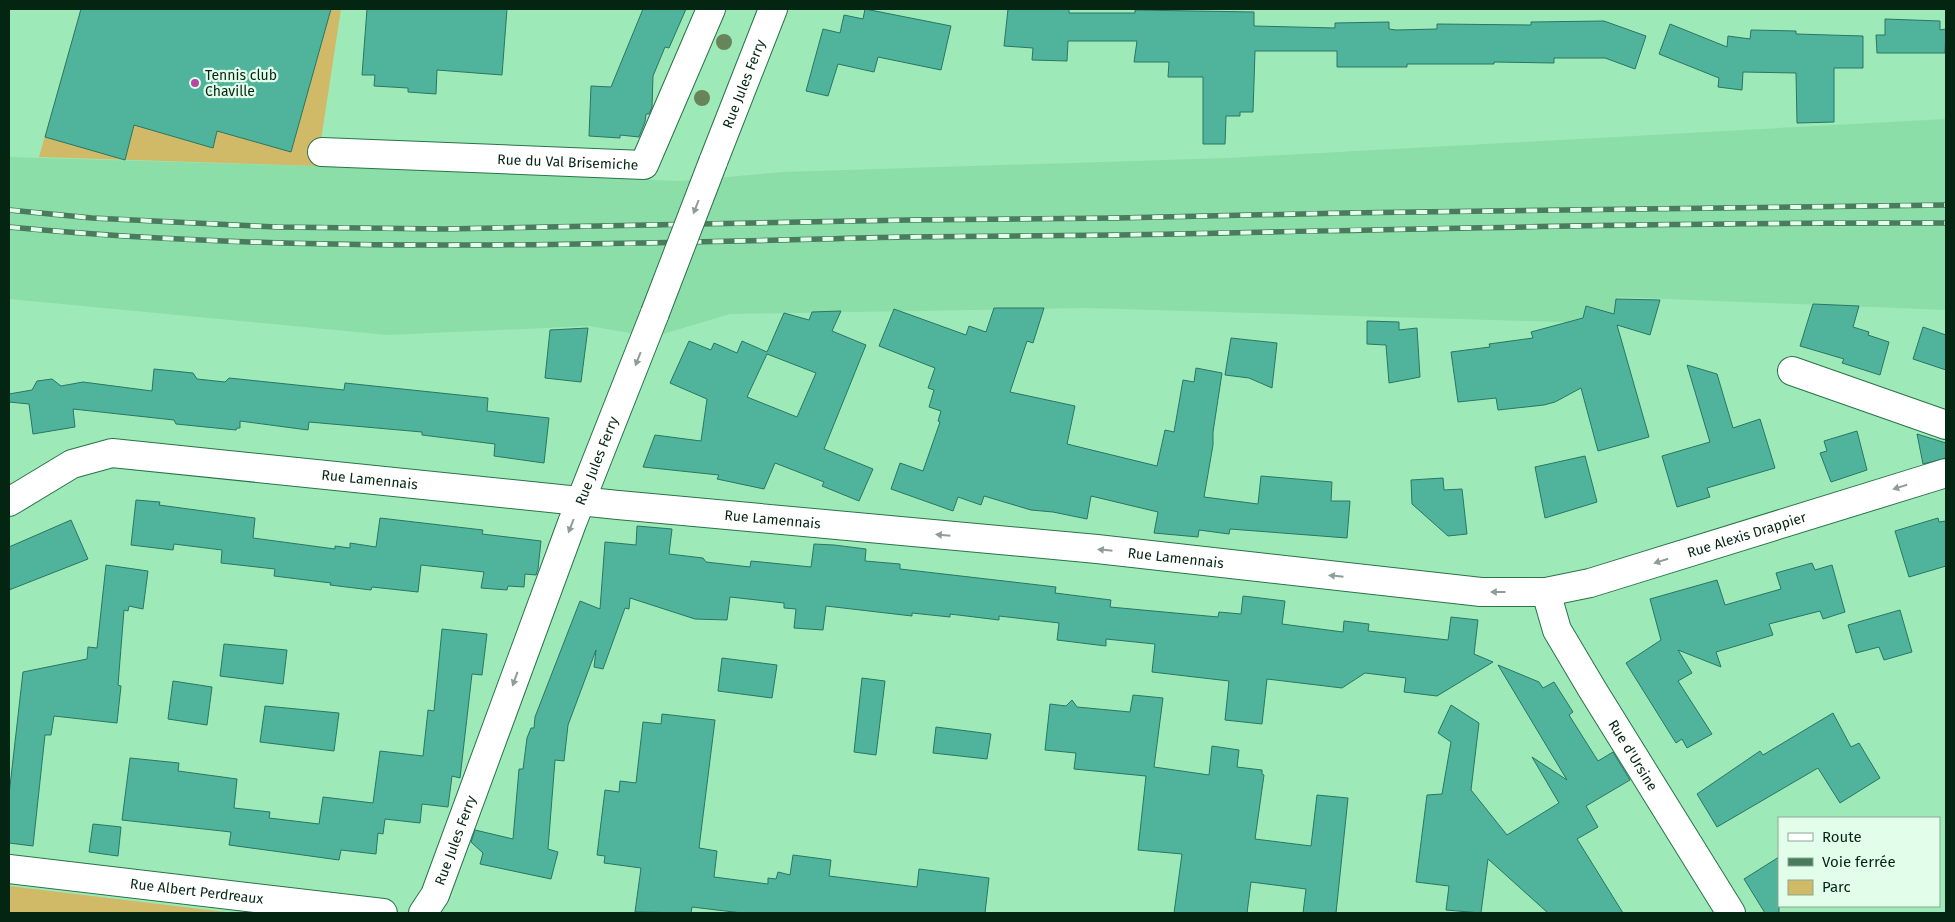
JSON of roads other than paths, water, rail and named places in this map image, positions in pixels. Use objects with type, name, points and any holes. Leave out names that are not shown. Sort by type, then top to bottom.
[{"type":"street","name":"Rue du Val Brisemiche","points":[[322,152],[644,165],[711,9]]},
{"type":"street","name":"Rue Jules Ferry","points":[[423,913],[435,895],[582,500],[773,9]]},
{"type":"street","points":[[1792,371],[1946,425]]},
{"type":"street","name":"Rue Lamennais","points":[[9,502],[72,464],[112,454],[1097,549],[1481,592],[1546,592]]},
{"type":"street","name":"Rue Alexis Drappier","points":[[1546,592],[1590,583],[1946,473]]},
{"type":"street","name":"Rue d'Ursine","points":[[1546,592],[1556,630],[1731,913]]},
{"type":"street","name":"Rue Albert Perdreaux","points":[[9,869],[384,913]]},
{"type":"railway","points":[[9,210],[92,218],[277,227],[444,229],[1345,213],[1946,205]]},
{"type":"railway","points":[[9,227],[121,236],[232,241],[456,245],[1636,225],[1946,223]]},
{"type":"place","name":"Tennis club Chaville","points":[[195,83]]}]
